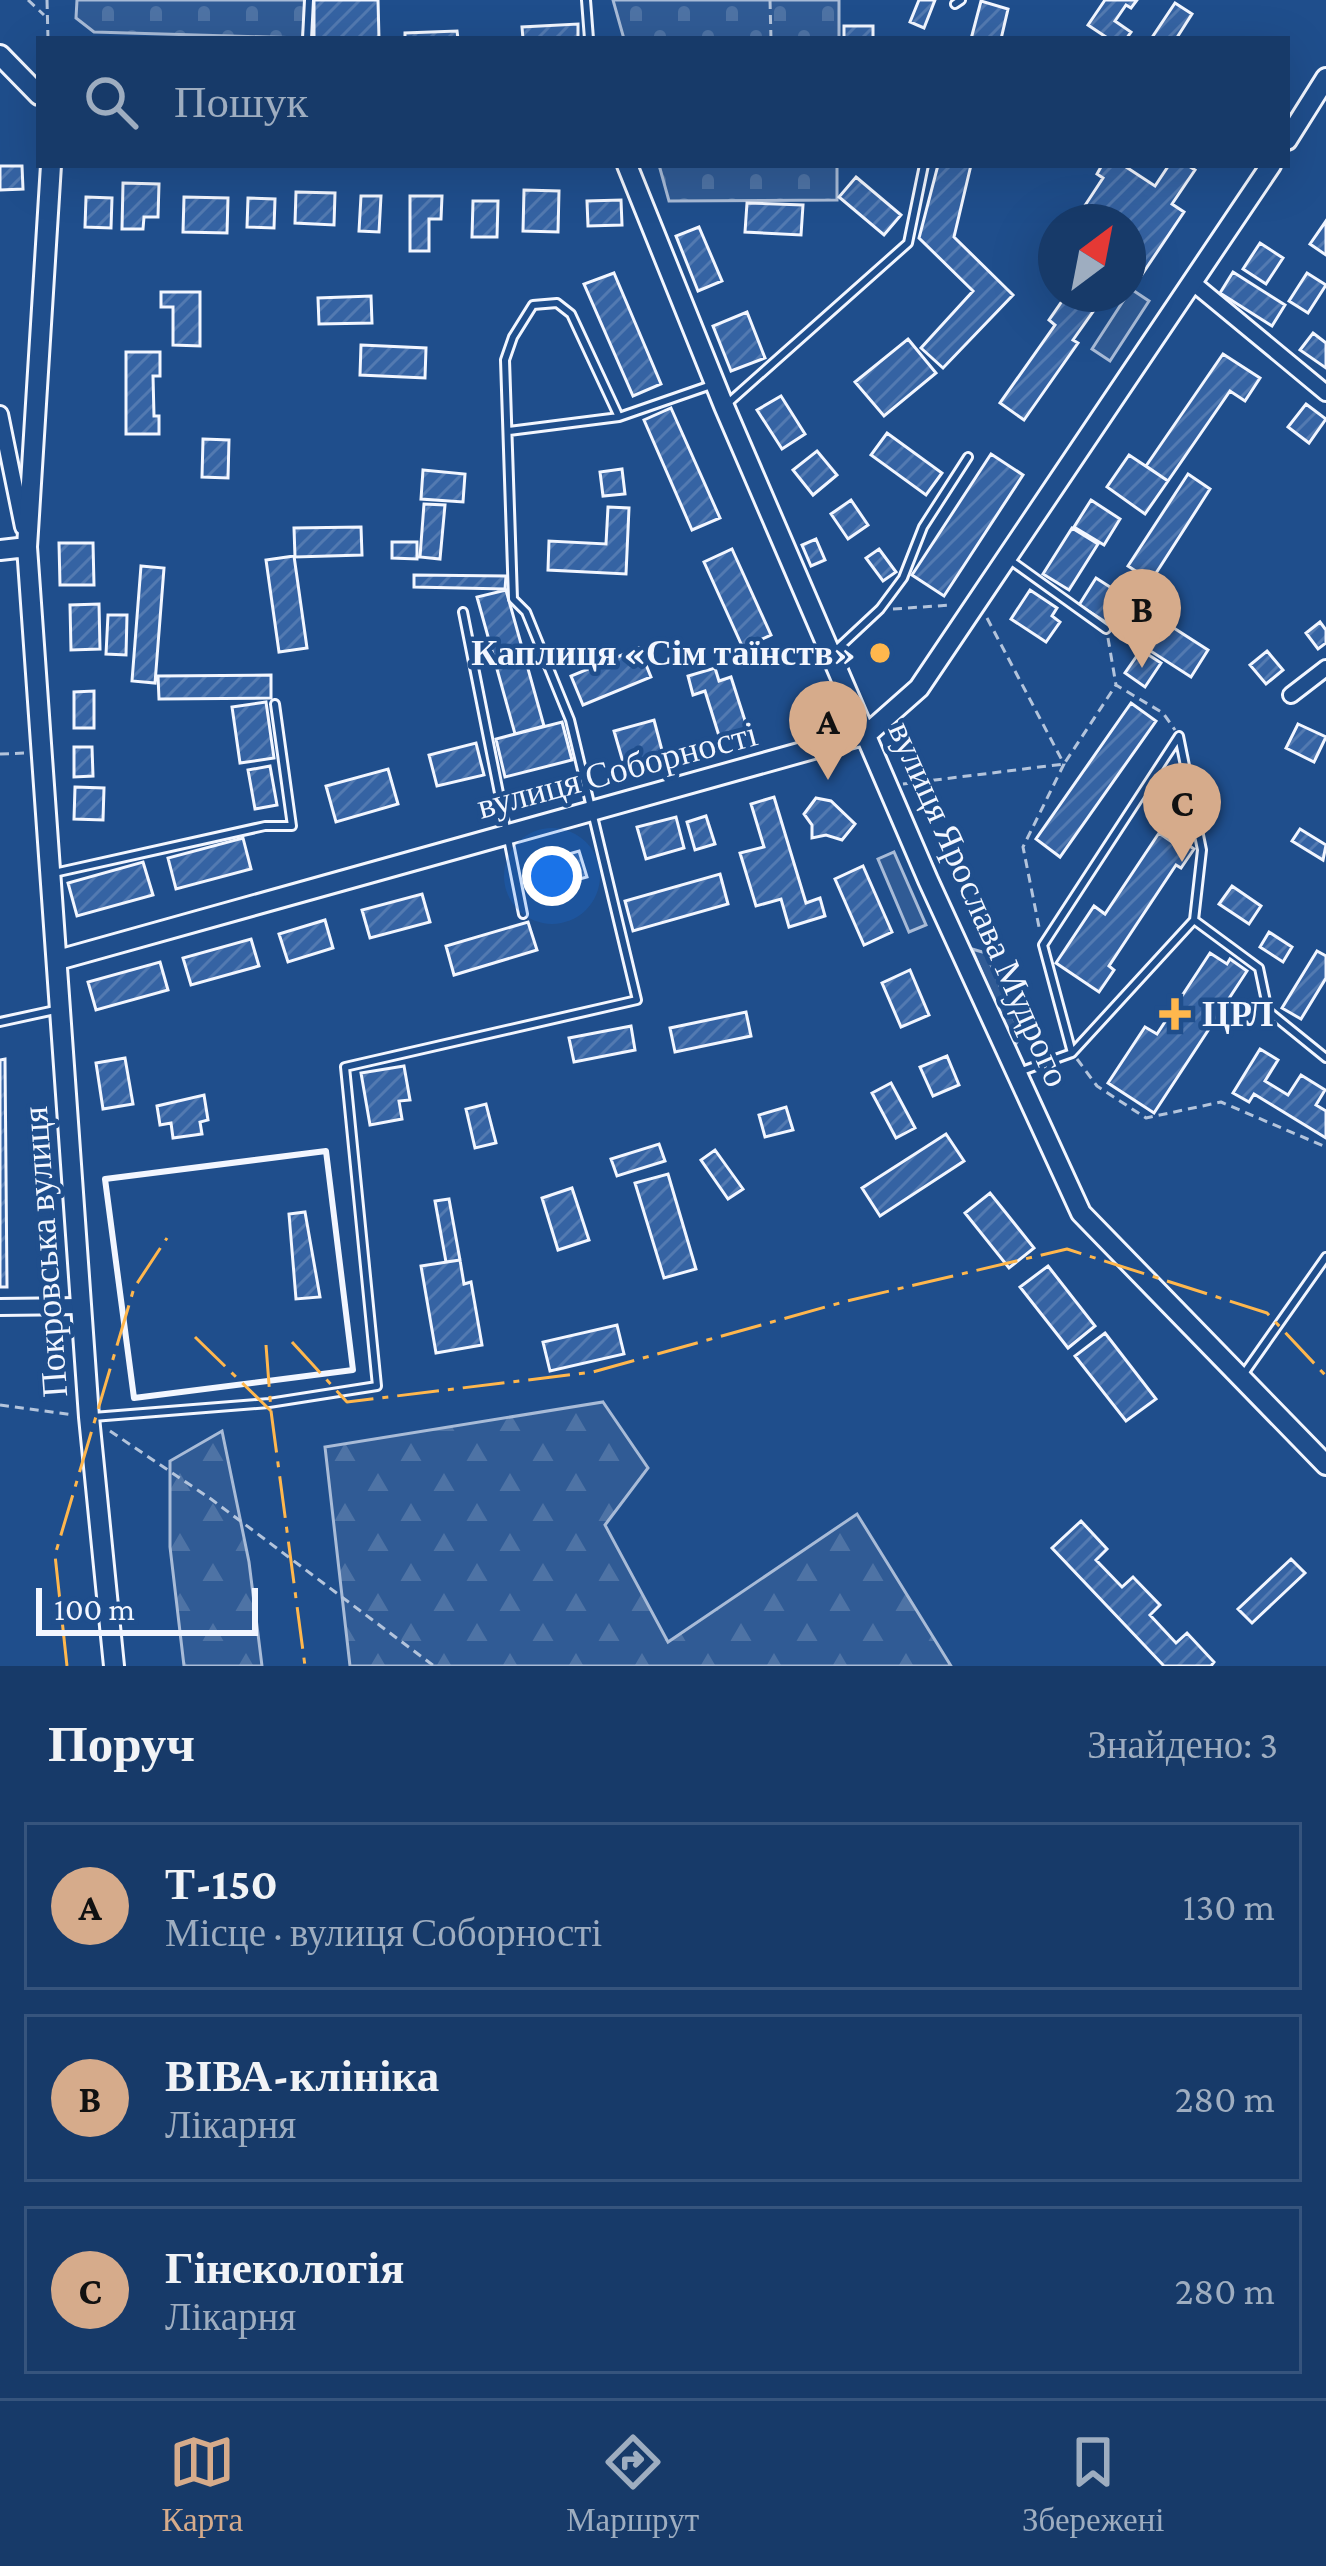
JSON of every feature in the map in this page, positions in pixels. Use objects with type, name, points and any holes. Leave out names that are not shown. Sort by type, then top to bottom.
[{"type":"main road","points":[[0,55],[36,92]]},
{"type":"main road","points":[[1290,135],[1326,78]]},
{"type":"main road","name":"Покровська вулиця","points":[[51,168],[27,547],[89,1418],[114,1666]]},
{"type":"main road","name":"вулиця Ярослава Мудрого","points":[[628,168],[724,406],[928,880],[1081,1213],[1326,1465]]},
{"type":"main road","name":"вулиця Соборності","points":[[58,960],[867,734],[919,688],[1268,168]]},
{"type":"main road","points":[[0,550],[27,547]]},
{"type":"street","points":[[1192,282],[1326,393]]},
{"type":"street","name":"Покровська вулиця","points":[[0,414],[27,547]]},
{"type":"street","points":[[1291,695],[1326,668]]},
{"type":"street","points":[[0,1307],[81,1306]]},
{"type":"lane","points":[[307,36],[309,0]]},
{"type":"lane","points":[[586,0],[589,36]]},
{"type":"lane","points":[[724,406],[908,243],[923,168]]},
{"type":"lane","points":[[89,1418],[269,1403],[377,1386],[345,1067],[637,1000],[570,720],[526,612],[513,599],[505,360],[533,305],[557,302],[571,314],[619,417]]},
{"type":"lane","points":[[508,431],[619,417],[716,384]]},
{"type":"lane","points":[[832,654],[880,609],[902,578],[923,527],[968,458]]},
{"type":"lane","points":[[1007,558],[1106,629]]},
{"type":"lane","points":[[464,612],[523,914]]},
{"type":"lane","points":[[51,873],[265,826],[292,826],[275,704]]},
{"type":"lane","points":[[1018,1072],[1072,1053],[1195,920],[1202,850],[1179,736]]},
{"type":"lane","points":[[1072,1053],[1043,945],[1179,736]]},
{"type":"lane","points":[[1195,920],[1259,968],[1268,1011],[1326,1058]]},
{"type":"lane","points":[[0,1022],[61,1009]]},
{"type":"lane","points":[[1241,1378],[1326,1257]]},
{"type":"path","points":[[28,0],[46,16]]},
{"type":"path","points":[[47,0],[48,36]]},
{"type":"path","points":[[770,0],[771,36]]},
{"type":"path","points":[[978,601],[1064,764]]},
{"type":"path","points":[[880,609],[951,605]]},
{"type":"path","points":[[1043,945],[1023,847],[1064,764],[1116,685],[1106,629]]},
{"type":"path","points":[[1116,685],[1163,713],[1179,736]]},
{"type":"path","points":[[0,754],[41,752]]},
{"type":"path","points":[[889,786],[1064,764]]},
{"type":"path","points":[[1072,1053],[1097,1086],[1146,1118],[1220,1102],[1326,1147]]},
{"type":"path","points":[[0,1405],[89,1418],[211,1499],[434,1666]]},
{"type":"green space","points":[[77,0],[305,0],[303,36],[94,32],[76,18]]},
{"type":"green space","points":[[613,0],[839,0],[839,36],[623,36]]},
{"type":"green space","points":[[660,168],[837,168],[837,200],[669,201]]},
{"type":"green space","points":[[603,1402],[648,1468],[605,1525],[668,1642],[857,1514],[951,1666],[350,1666],[325,1447]]},
{"type":"green space","points":[[222,1431],[249,1562],[262,1666],[184,1666],[170,1547],[170,1461]]},
{"type":"shaded area","points":[[1116,312],[1142,312],[1110,361],[1092,349]]},
{"type":"shaded area","points":[[894,852],[926,925],[909,932],[878,859]]},
{"type":"shaded area","points":[[972,949],[986,953],[1021,1036],[1013,1048]]},
{"type":"building","points":[[314,0],[378,0],[379,36],[314,36]]},
{"type":"building","points":[[919,0],[935,0],[924,28],[910,22]]},
{"type":"building","points":[[1105,0],[1137,0],[1131,8],[1126,5],[1115,21],[1131,32],[1128,36],[1104,36],[1088,25]]},
{"type":"building","points":[[981,1],[1008,9],[1002,36],[972,36]]},
{"type":"building","points":[[1175,3],[1192,14],[1178,36],[1153,36]]},
{"type":"building","points":[[578,24],[578,36],[523,36],[522,27]]},
{"type":"building","points":[[844,26],[873,26],[873,36],[844,36]]},
{"type":"building","points":[[457,31],[458,36],[405,36]]},
{"type":"building","points":[[0,166],[22,166],[23,189],[0,190]]},
{"type":"building","points":[[937,168],[970,168],[954,237],[1013,295],[943,368],[921,348],[973,291],[919,238]]},
{"type":"building","points":[[1100,168],[1128,168],[1155,186],[1167,168],[1195,170],[1172,204],[1184,212],[1146,269],[1146,204],[1086,204],[1103,178],[1097,174]]},
{"type":"building","points":[[856,177],[901,215],[884,235],[839,197]]},
{"type":"building","points":[[123,183],[159,184],[158,217],[144,217],[143,229],[122,229]]},
{"type":"building","points":[[524,190],[559,191],[558,232],[523,231]]},
{"type":"building","points":[[296,192],[335,193],[334,225],[295,223]]},
{"type":"building","points":[[361,196],[381,196],[379,232],[359,231]]},
{"type":"building","points":[[410,196],[442,196],[441,219],[429,219],[429,251],[410,251]]},
{"type":"building","points":[[86,197],[112,198],[111,228],[85,227]]},
{"type":"building","points":[[184,197],[228,198],[227,233],[183,232]]},
{"type":"building","points":[[248,198],[275,199],[274,228],[247,227]]},
{"type":"building","points":[[621,200],[622,225],[588,226],[587,201]]},
{"type":"building","points":[[473,201],[498,201],[497,237],[472,237]]},
{"type":"building","points":[[747,203],[803,205],[801,235],[745,232]]},
{"type":"building","points":[[1326,221],[1326,255],[1310,244]]},
{"type":"building","points":[[699,227],[722,281],[698,291],[676,236]]},
{"type":"building","points":[[1260,243],[1283,258],[1266,284],[1243,269]]},
{"type":"building","points":[[1233,272],[1285,305],[1272,326],[1220,293]]},
{"type":"building","points":[[614,273],[661,384],[633,396],[584,284]]},
{"type":"building","points":[[1307,273],[1326,285],[1308,313],[1289,301]]},
{"type":"building","points":[[161,292],[200,292],[200,346],[173,345],[173,307],[161,307]]},
{"type":"building","points":[[371,296],[372,323],[319,324],[318,298]]},
{"type":"building","points":[[747,312],[765,358],[731,371],[713,326]]},
{"type":"building","points":[[1055,312],[1093,312],[1073,340],[1078,343],[1024,420],[1000,403],[1055,325],[1049,320]]},
{"type":"building","points":[[1313,333],[1326,343],[1326,368],[1300,350]]},
{"type":"building","points":[[908,339],[936,373],[884,416],[855,382]]},
{"type":"building","points":[[361,345],[426,348],[425,378],[360,375]]},
{"type":"building","points":[[126,352],[160,352],[160,376],[153,376],[159,434],[126,434]]},
{"type":"building","points":[[1223,354],[1260,378],[1245,401],[1230,391],[1168,481],[1146,466]]},
{"type":"building","points":[[781,396],[805,434],[782,449],[757,410]]},
{"type":"building","points":[[1306,404],[1326,419],[1309,443],[1288,427]]},
{"type":"building","points":[[671,408],[720,518],[692,530],[644,420]]},
{"type":"building","points":[[887,433],[942,473],[926,495],[871,455]]},
{"type":"building","points":[[203,439],[229,440],[228,478],[202,477]]},
{"type":"building","points":[[817,451],[837,475],[813,495],[793,470]]},
{"type":"building","points":[[991,454],[1023,475],[944,596],[912,575]]},
{"type":"building","points":[[1129,455],[1168,481],[1145,514],[1107,487]]},
{"type":"building","points":[[622,469],[625,494],[603,496],[600,472]]},
{"type":"building","points":[[423,470],[465,474],[463,502],[421,499]]},
{"type":"building","points":[[1188,474],[1210,489],[1151,581],[1128,566]]},
{"type":"building","points":[[851,500],[868,525],[848,539],[831,514]]},
{"type":"building","points":[[1091,500],[1120,519],[1104,545],[1074,527]]},
{"type":"building","points":[[424,504],[445,505],[440,559],[420,557]]},
{"type":"building","points":[[608,507],[629,508],[626,574],[548,570],[549,541],[606,544]]},
{"type":"building","points":[[361,527],[362,555],[295,557],[294,528]]},
{"type":"building","points":[[1072,528],[1098,544],[1069,590],[1043,574]]},
{"type":"building","points":[[816,539],[825,560],[811,566],[802,545]]},
{"type":"building","points":[[392,542],[417,542],[417,559],[392,558]]},
{"type":"building","points":[[59,543],[93,543],[94,585],[60,585]]},
{"type":"building","points":[[732,549],[771,635],[743,648],[704,562]]},
{"type":"building","points":[[879,549],[896,572],[883,581],[866,558]]},
{"type":"building","points":[[294,556],[307,648],[279,652],[266,560]]},
{"type":"building","points":[[141,566],[164,568],[155,683],[132,681]]},
{"type":"building","points":[[414,575],[506,576],[505,589],[414,587]]},
{"type":"building","points":[[1096,578],[1208,650],[1191,677],[1079,605]]},
{"type":"building","points":[[506,590],[544,726],[515,734],[477,597]]},
{"type":"building","points":[[1030,590],[1057,608],[1052,616],[1060,622],[1046,642],[1011,619]]},
{"type":"building","points":[[99,604],[100,649],[71,650],[70,605]]},
{"type":"building","points":[[108,615],[127,615],[126,655],[106,654]]},
{"type":"building","points":[[1320,622],[1326,643],[1318,649],[1306,633]]},
{"type":"building","points":[[639,648],[651,677],[583,705],[571,676]]},
{"type":"building","points":[[1141,650],[1161,663],[1145,687],[1125,673]]},
{"type":"building","points":[[1267,651],[1283,670],[1266,684],[1250,665]]},
{"type":"building","points":[[715,668],[719,681],[731,677],[748,730],[720,739],[705,691],[693,695],[688,676]]},
{"type":"building","points":[[271,675],[271,698],[159,699],[158,676]]},
{"type":"building","points":[[94,691],[94,728],[74,728],[74,692]]},
{"type":"building","points":[[266,702],[274,758],[240,763],[232,707]]},
{"type":"building","points":[[1131,703],[1156,721],[1060,857],[1036,839]]},
{"type":"building","points":[[654,720],[664,758],[625,769],[614,731]]},
{"type":"building","points":[[562,722],[572,760],[505,777],[496,739]]},
{"type":"building","points":[[1298,724],[1326,737],[1314,762],[1286,748]]},
{"type":"building","points":[[476,743],[484,775],[437,786],[429,755]]},
{"type":"building","points":[[74,747],[92,747],[93,776],[74,777]]},
{"type":"building","points":[[270,766],[277,805],[255,809],[248,770]]},
{"type":"building","points":[[388,769],[398,804],[336,822],[326,786]]},
{"type":"building","points":[[75,787],[104,788],[103,820],[74,819]]},
{"type":"building","points":[[774,797],[806,903],[820,898],[825,916],[789,927],[781,899],[756,906],[740,853],[764,847],[751,804]]},
{"type":"building","points":[[816,798],[831,801],[855,824],[842,840],[826,835],[812,838],[812,825],[804,814]]},
{"type":"building","points":[[706,816],[715,844],[695,850],[687,822]]},
{"type":"building","points":[[676,817],[684,848],[646,859],[637,827]]},
{"type":"building","points":[[1300,829],[1326,845],[1323,860],[1292,841]]},
{"type":"building","points":[[1159,833],[1172,842],[1175,836],[1194,849],[1181,868],[1176,865],[1109,966],[1114,970],[1099,992],[1056,963],[1094,906],[1105,914]]},
{"type":"building","points":[[243,838],[251,869],[176,889],[168,858]]},
{"type":"building","points":[[579,851],[587,877],[533,892],[526,866]]},
{"type":"building","points":[[143,862],[153,895],[77,916],[68,883]]},
{"type":"building","points":[[863,866],[892,932],[864,945],[835,879]]},
{"type":"building","points":[[720,874],[728,904],[633,931],[625,901]]},
{"type":"building","points":[[1232,886],[1261,906],[1249,924],[1219,904]]},
{"type":"building","points":[[422,894],[430,922],[370,938],[362,910]]},
{"type":"building","points":[[325,920],[333,948],[288,962],[279,934]]},
{"type":"building","points":[[528,922],[537,950],[454,975],[446,946]]},
{"type":"building","points":[[1269,932],[1292,947],[1283,962],[1260,947]]},
{"type":"building","points":[[251,939],[259,966],[191,985],[183,958]]},
{"type":"building","points":[[1317,951],[1326,956],[1326,978],[1301,1019],[1282,1008]]},
{"type":"building","points":[[1210,953],[1247,971],[1154,1113],[1108,1083],[1145,1027],[1157,1034]]},
{"type":"building","points":[[160,962],[168,990],[96,1010],[88,982]]},
{"type":"building","points":[[910,970],[929,1015],[901,1027],[882,983]]},
{"type":"building","points":[[746,1012],[751,1036],[675,1052],[670,1028]]},
{"type":"building","points":[[631,1026],[635,1050],[574,1062],[569,1038]]},
{"type":"building","points":[[1260,1049],[1278,1060],[1265,1081],[1288,1095],[1301,1075],[1325,1090],[1316,1105],[1326,1111],[1326,1138],[1254,1094],[1249,1102],[1233,1093]]},
{"type":"building","points":[[947,1056],[959,1085],[933,1096],[920,1067]]},
{"type":"building","points":[[125,1058],[133,1104],[103,1109],[96,1063]]},
{"type":"building","points":[[5,1059],[7,1287],[0,1287],[0,1060]]},
{"type":"building","points":[[404,1066],[410,1100],[399,1101],[402,1119],[370,1125],[361,1073]]},
{"type":"building","points":[[891,1083],[915,1128],[896,1138],[872,1093]]},
{"type":"building","points":[[204,1095],[208,1120],[200,1122],[202,1134],[173,1138],[171,1123],[160,1125],[157,1106]]},
{"type":"building","points":[[486,1104],[496,1143],[475,1148],[466,1109]]},
{"type":"building","points":[[786,1107],[793,1130],[765,1137],[759,1115]]},
{"type":"building","points":[[946,1134],[964,1161],[880,1216],[862,1188]]},
{"type":"building","points":[[659,1144],[665,1161],[617,1176],[611,1159]]},
{"type":"building","points":[[715,1150],[743,1189],[728,1199],[701,1160]]},
{"type":"building","points":[[668,1174],[696,1269],[664,1278],[635,1183]]},
{"type":"building","points":[[572,1188],[589,1240],[558,1250],[542,1198]]},
{"type":"building","points":[[990,1193],[1034,1248],[1009,1268],[965,1213]]},
{"type":"building","points":[[449,1199],[460,1260],[446,1262],[435,1201]]},
{"type":"building","points":[[305,1212],[320,1297],[296,1299],[289,1214]]},
{"type":"building","points":[[460,1260],[464,1284],[471,1282],[482,1345],[436,1353],[421,1266]]},
{"type":"building","points":[[1048,1266],[1095,1326],[1068,1348],[1020,1287]]},
{"type":"building","points":[[617,1325],[624,1354],[550,1371],[543,1342]]},
{"type":"building","points":[[1105,1333],[1156,1399],[1126,1421],[1075,1356]]},
{"type":"building","points":[[1081,1521],[1107,1549],[1096,1560],[1122,1587],[1133,1577],[1160,1605],[1150,1615],[1176,1643],[1187,1633],[1214,1662],[1211,1666],[1164,1666],[1052,1548]]},
{"type":"building","points":[[1291,1559],[1305,1573],[1252,1623],[1238,1609]]},
{"type":"wall","points":[[326,1151],[353,1370],[134,1398],[105,1179],[326,1151]]},
{"type":"power","points":[[67,1666],[55,1555],[134,1288],[167,1238]]},
{"type":"power","points":[[292,1342],[347,1402],[593,1372],[847,1301],[1067,1249],[1267,1313],[1326,1376]]},
{"type":"power","points":[[195,1337],[271,1411]]},
{"type":"power","points":[[266,1345],[305,1666]]},
{"type":"place","name":"Каплиця «Сім таїнств»","points":[[880,653]]},
{"type":"place","name":"ВІВА-клініка","points":[[1142,668]]},
{"type":"place","name":"Т-150","points":[[828,780]]},
{"type":"place","name":"Гінекологія","points":[[1182,862]]},
{"type":"place","name":"ЦРЛ","points":[[1175,1014]]}]
